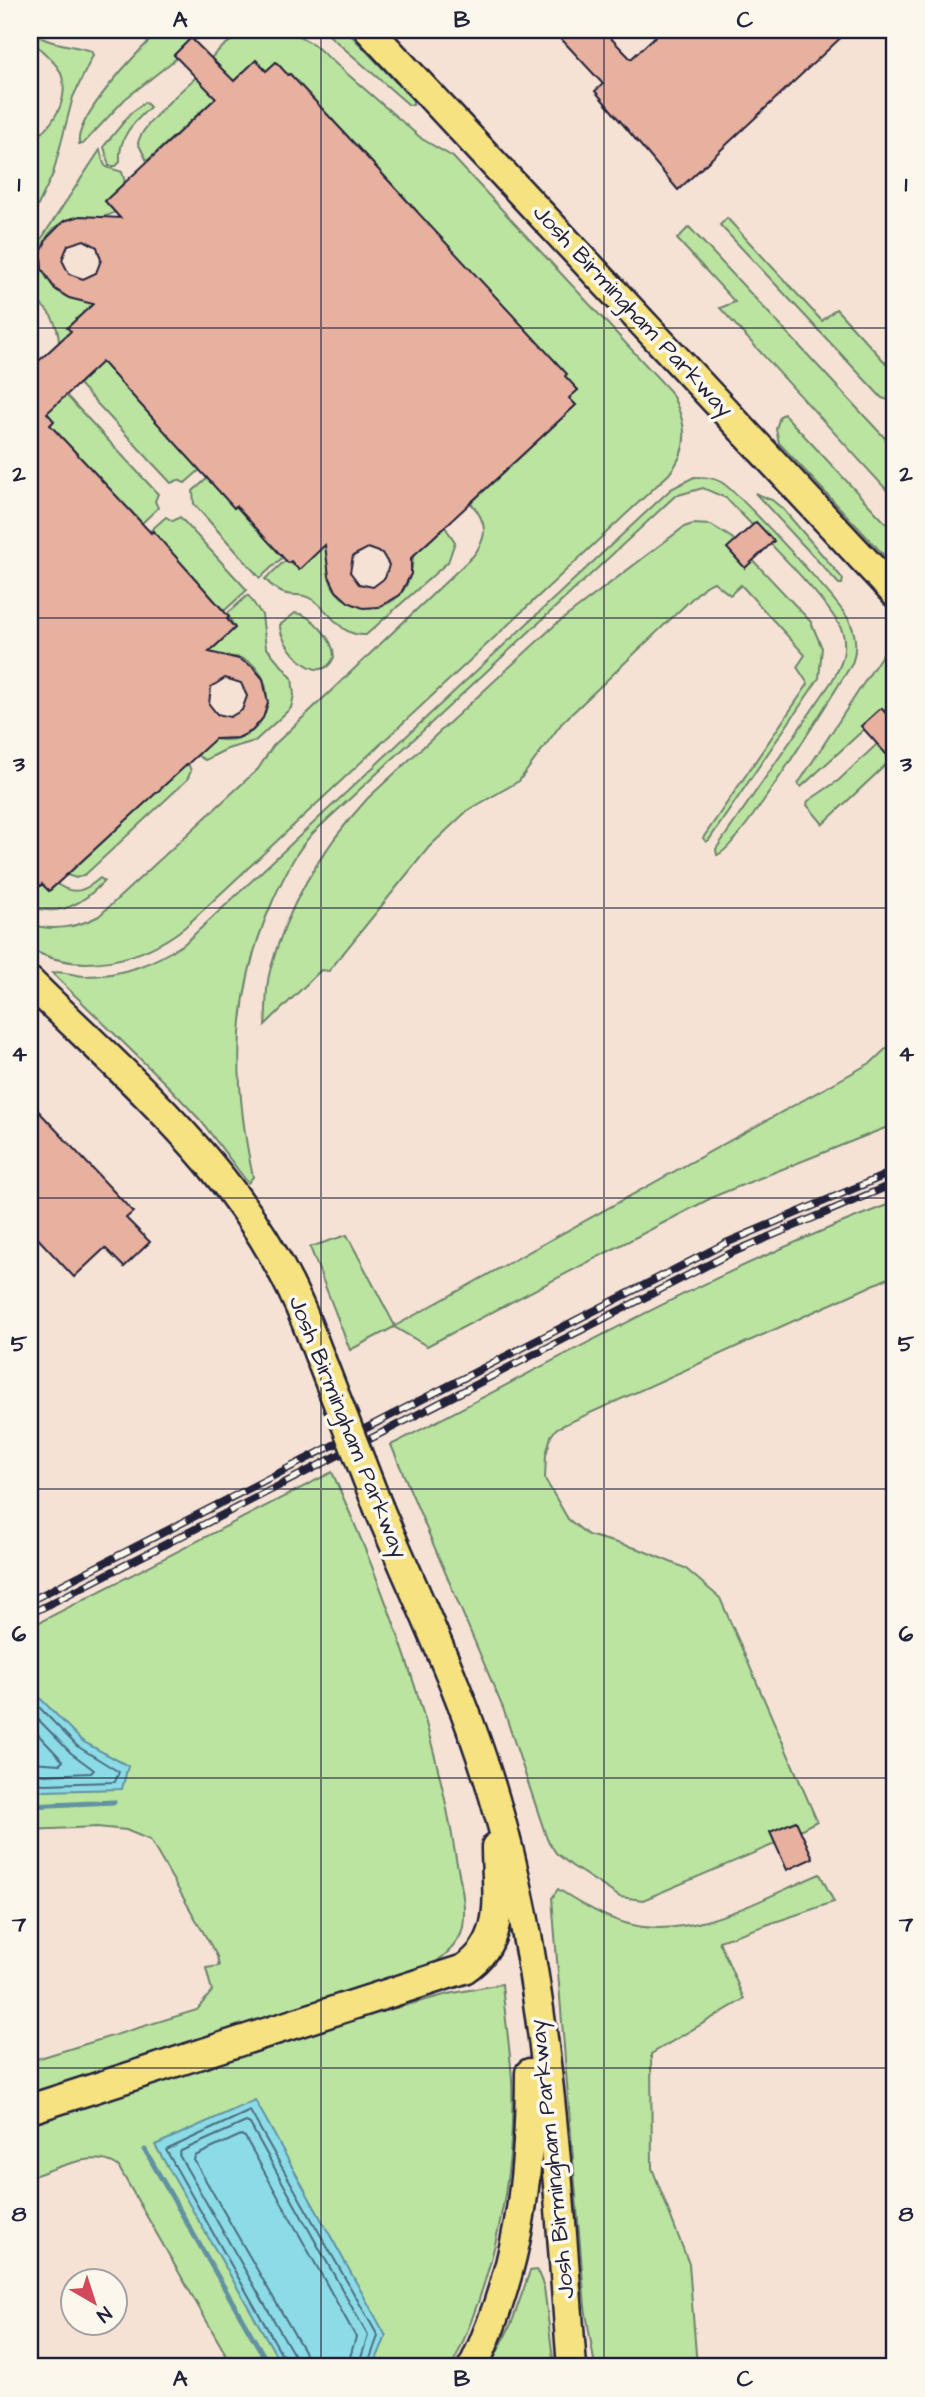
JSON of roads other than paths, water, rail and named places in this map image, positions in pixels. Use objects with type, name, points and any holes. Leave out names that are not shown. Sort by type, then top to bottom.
[{"type":"main road","name":"Josh Birmingham Parkway","points":[[369,30],[895,593]]},
{"type":"main road","name":"Josh Birmingham Parkway","points":[[30,982],[182,1130],[234,1191],[280,1262],[379,1509],[477,1741],[496,1802],[530,1951],[547,2072],[572,2367]]},
{"type":"main road","points":[[30,2109],[456,1971],[473,1963],[484,1953],[495,1934],[496,1802]]},
{"type":"main road","name":"Josh Birmingham Parkway","points":[[473,2367],[509,2273],[523,2209],[531,2142],[530,1951]]},
{"type":"water","points":[[30,1695],[37,1695],[82,1741],[128,1766],[122,1789],[43,1791],[30,1788]]},
{"type":"water","points":[[255,2100],[386,2336],[373,2367],[283,2367],[155,2145]]},
{"type":"waterway","points":[[30,1806],[114,1802]]},
{"type":"waterway","points":[[145,2150],[270,2367]]},
{"type":"railway","points":[[30,1601],[726,1243],[895,1171]]},
{"type":"railway","points":[[30,1614],[731,1253],[895,1183]]}]
